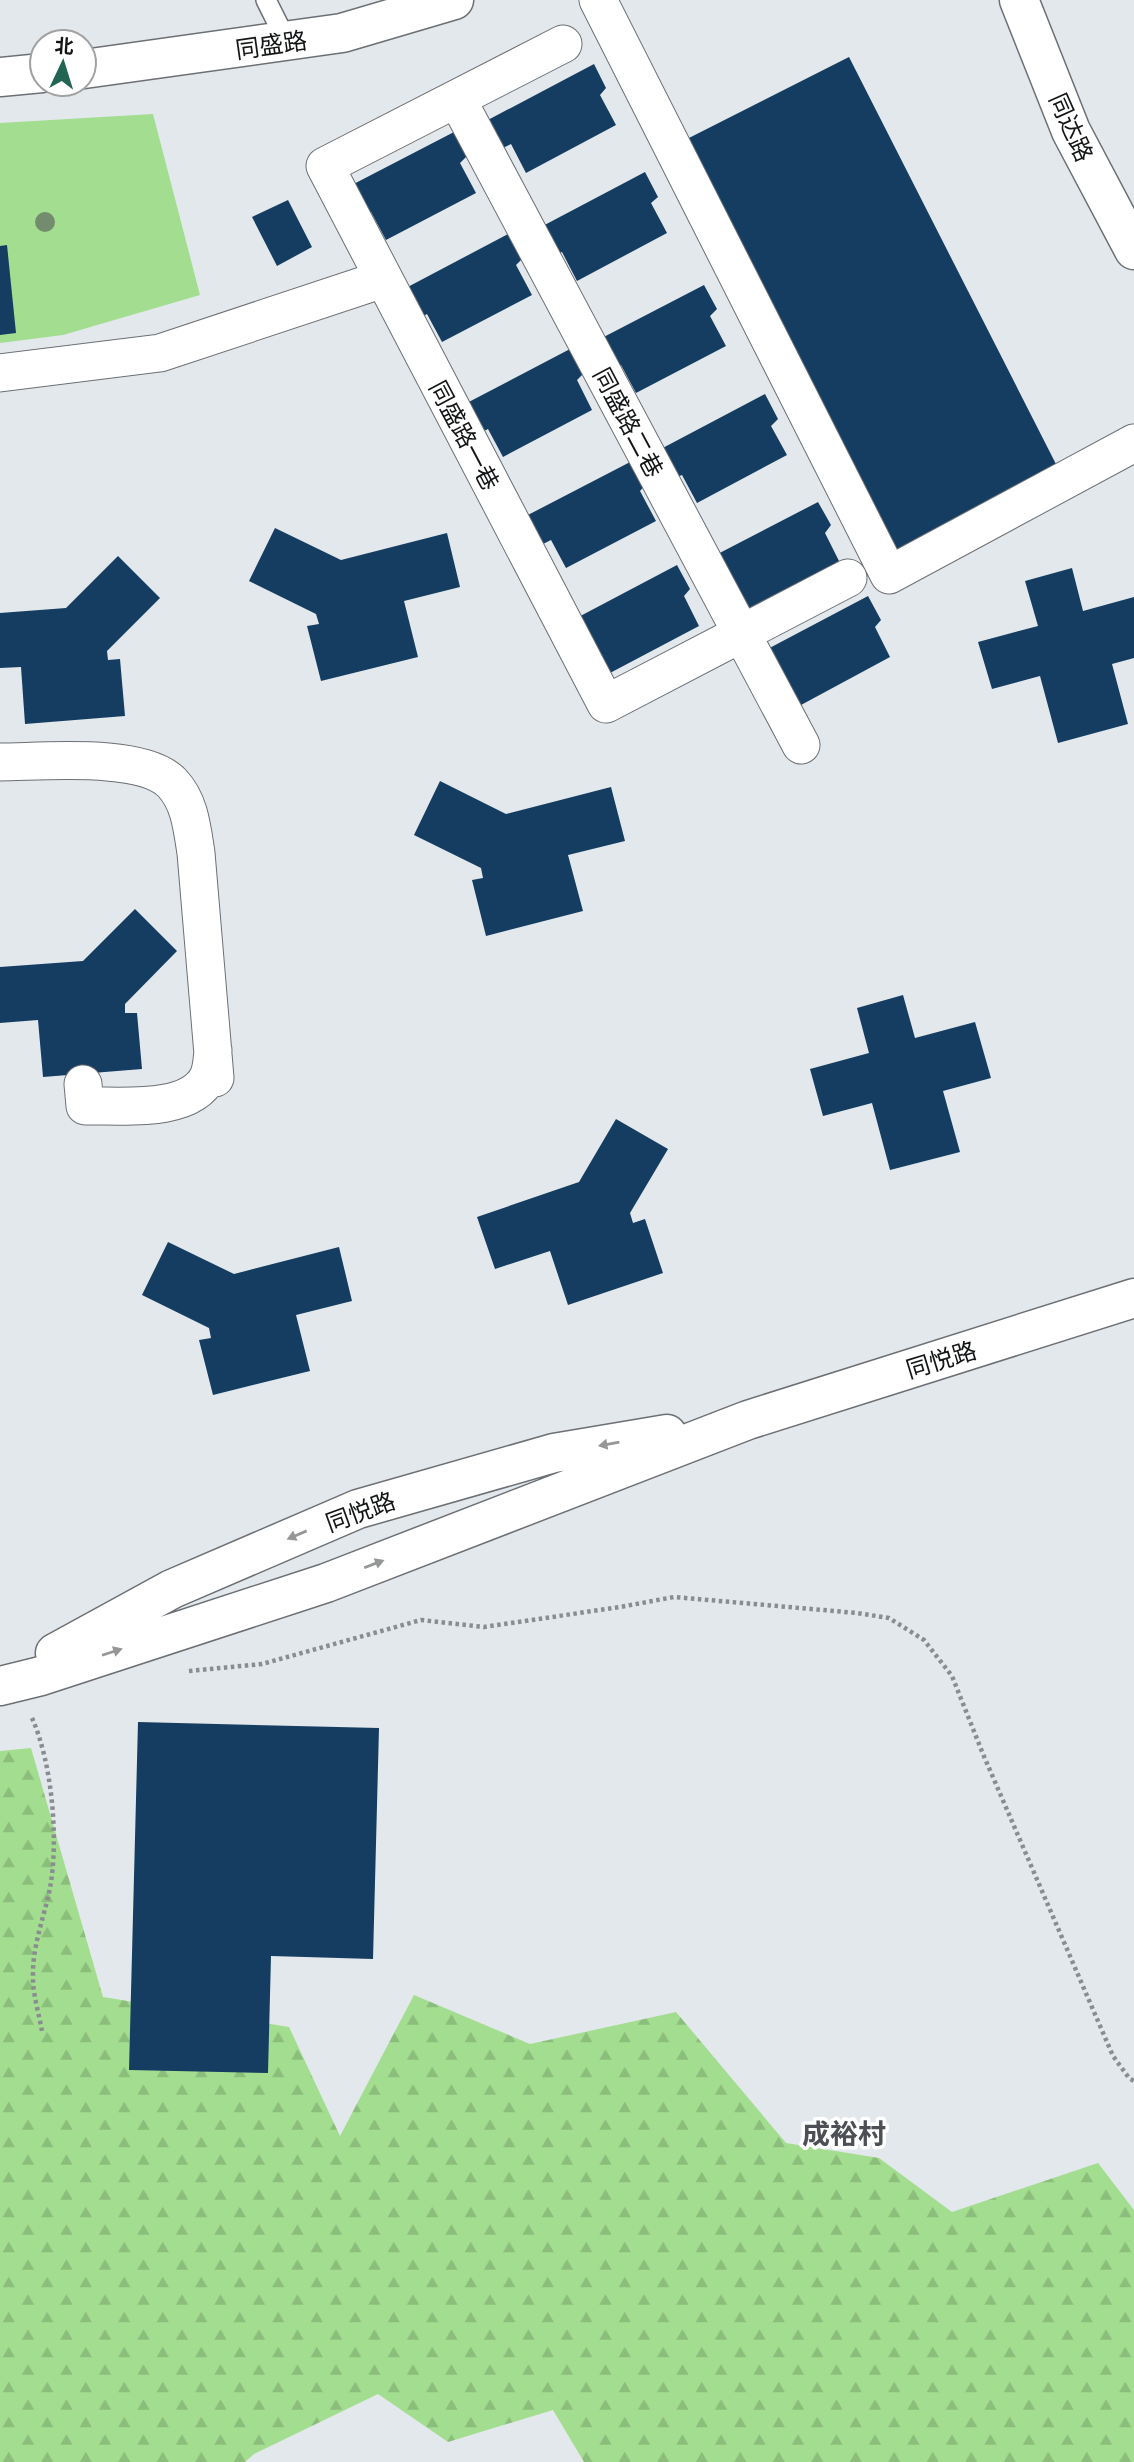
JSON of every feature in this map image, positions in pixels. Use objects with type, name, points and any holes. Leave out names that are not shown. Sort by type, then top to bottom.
[{"type":"street","name":"同盛路","points":[[98,67],[342,33],[454,0]]},
{"type":"street","points":[[598,0],[889,575],[1134,443]]},
{"type":"street","name":"同达路","points":[[1019,0],[1071,131],[1134,250]]},
{"type":"street","points":[[457,99],[563,44]]},
{"type":"street","points":[[0,77],[28,74]]},
{"type":"street","name":"同盛路一巷","points":[[457,99],[325,166],[606,704],[741,634]]},
{"type":"street","name":"同盛路二巷","points":[[457,99],[801,745]]},
{"type":"street","points":[[0,373],[160,353],[383,279]]},
{"type":"street","points":[[741,634],[848,578]]},
{"type":"street","points":[[0,762],[103,761],[136,765],[156,771],[171,782],[182,796],[191,817],[214,1064],[207,1079],[189,1097],[174,1102],[85,1106],[83,1084]]},
{"type":"street","name":"同悦路","points":[[5,1684],[326,1583],[748,1420],[1134,1298]]},
{"type":"street","name":"同悦路","points":[[5,1684],[172,1589],[358,1509],[554,1453],[748,1420]]},
{"type":"lane","points":[[266,0],[287,42]]},
{"type":"path","points":[[185,1671],[262,1664],[421,1620],[484,1627],[674,1597],[889,1618],[925,1640],[952,1675],[983,1754],[1113,2056],[1134,2081]]},
{"type":"path","points":[[5,1684],[35,1724],[50,1779],[53,1834],[50,1886],[35,1943],[33,1978],[42,2031]]},
{"type":"green space","points":[[153,114],[200,295],[63,335],[0,343],[0,123]]},
{"type":"green space","points":[[31,1748],[103,1997],[289,2027],[340,2136],[414,1995],[530,2044],[676,2012],[786,2143],[879,2158],[952,2212],[1098,2163],[1134,2210],[1134,2462],[584,2462],[553,2410],[448,2442],[378,2394],[254,2454],[245,2462],[0,2462],[0,1751]]},
{"type":"building","points":[[849,57],[1059,470],[892,554],[683,141]]},
{"type":"building","points":[[594,64],[606,88],[600,95],[616,125],[526,173],[511,144],[501,149],[486,121]]},
{"type":"building","points":[[454,132],[467,156],[460,163],[476,193],[386,240],[371,212],[361,217],[346,188]]},
{"type":"building","points":[[645,172],[658,197],[651,203],[667,233],[577,281],[562,252],[552,257],[537,229]]},
{"type":"building","points":[[288,200],[312,247],[277,266],[252,217]]},
{"type":"building","points":[[510,233],[523,258],[516,265],[532,295],[442,342],[427,314],[418,319],[402,290]]},
{"type":"building","points":[[7,245],[16,333],[0,335],[0,246]]},
{"type":"building","points":[[704,285],[717,309],[710,316],[726,346],[636,393],[621,365],[611,370],[596,341]]},
{"type":"building","points":[[570,349],[584,373],[577,380],[592,410],[503,457],[488,429],[478,434],[463,405]]},
{"type":"building","points":[[765,394],[778,419],[771,426],[787,455],[697,503],[682,475],[672,479],[657,451]]},
{"type":"building","points":[[634,460],[647,483],[640,491],[656,521],[566,568],[551,540],[541,545],[526,516]]},
{"type":"building","points":[[818,502],[831,525],[825,533],[840,563],[750,610],[735,581],[725,587],[710,558]]},
{"type":"building","points":[[275,528],[341,560],[447,533],[460,587],[404,601],[418,657],[321,681],[307,626],[319,624],[316,614],[249,581]]},
{"type":"building","points":[[118,556],[160,598],[107,651],[108,660],[120,659],[125,716],[25,724],[21,667],[0,668],[0,613],[66,608]]},
{"type":"building","points":[[677,565],[690,589],[684,596],[699,626],[610,673],[569,622]]},
{"type":"building","points":[[1072,568],[1083,611],[1134,597],[1134,658],[1112,664],[1128,724],[1058,743],[1040,676],[992,689],[978,642],[1038,626],[1025,581]]},
{"type":"building","points":[[868,596],[881,620],[875,627],[890,657],[801,705],[785,676],[776,681],[760,653]]},
{"type":"building","points":[[440,781],[506,814],[611,787],[625,841],[568,855],[583,911],[486,936],[472,880],[483,878],[481,868],[414,835]]},
{"type":"building","points":[[135,909],[177,951],[125,1004],[125,1013],[137,1013],[142,1069],[43,1077],[38,1020],[0,1023],[0,967],[83,961]]},
{"type":"building","points":[[903,995],[915,1038],[975,1022],[991,1078],[943,1091],[960,1152],[890,1170],[872,1103],[823,1116],[810,1069],[869,1053],[857,1008]]},
{"type":"building","points":[[616,1119],[668,1149],[630,1213],[633,1223],[645,1219],[663,1273],[568,1305],[550,1251],[495,1269],[477,1217],[579,1182]]},
{"type":"building","points":[[168,1242],[234,1274],[339,1247],[352,1301],[296,1315],[310,1371],[213,1395],[199,1340],[211,1338],[209,1328],[142,1295]]},
{"type":"building","points":[[138,1722],[379,1728],[373,1959],[271,1956],[268,2073],[129,2070]]},
{"type":"district","name":"成裕村","points":[[844,2133]]}]
